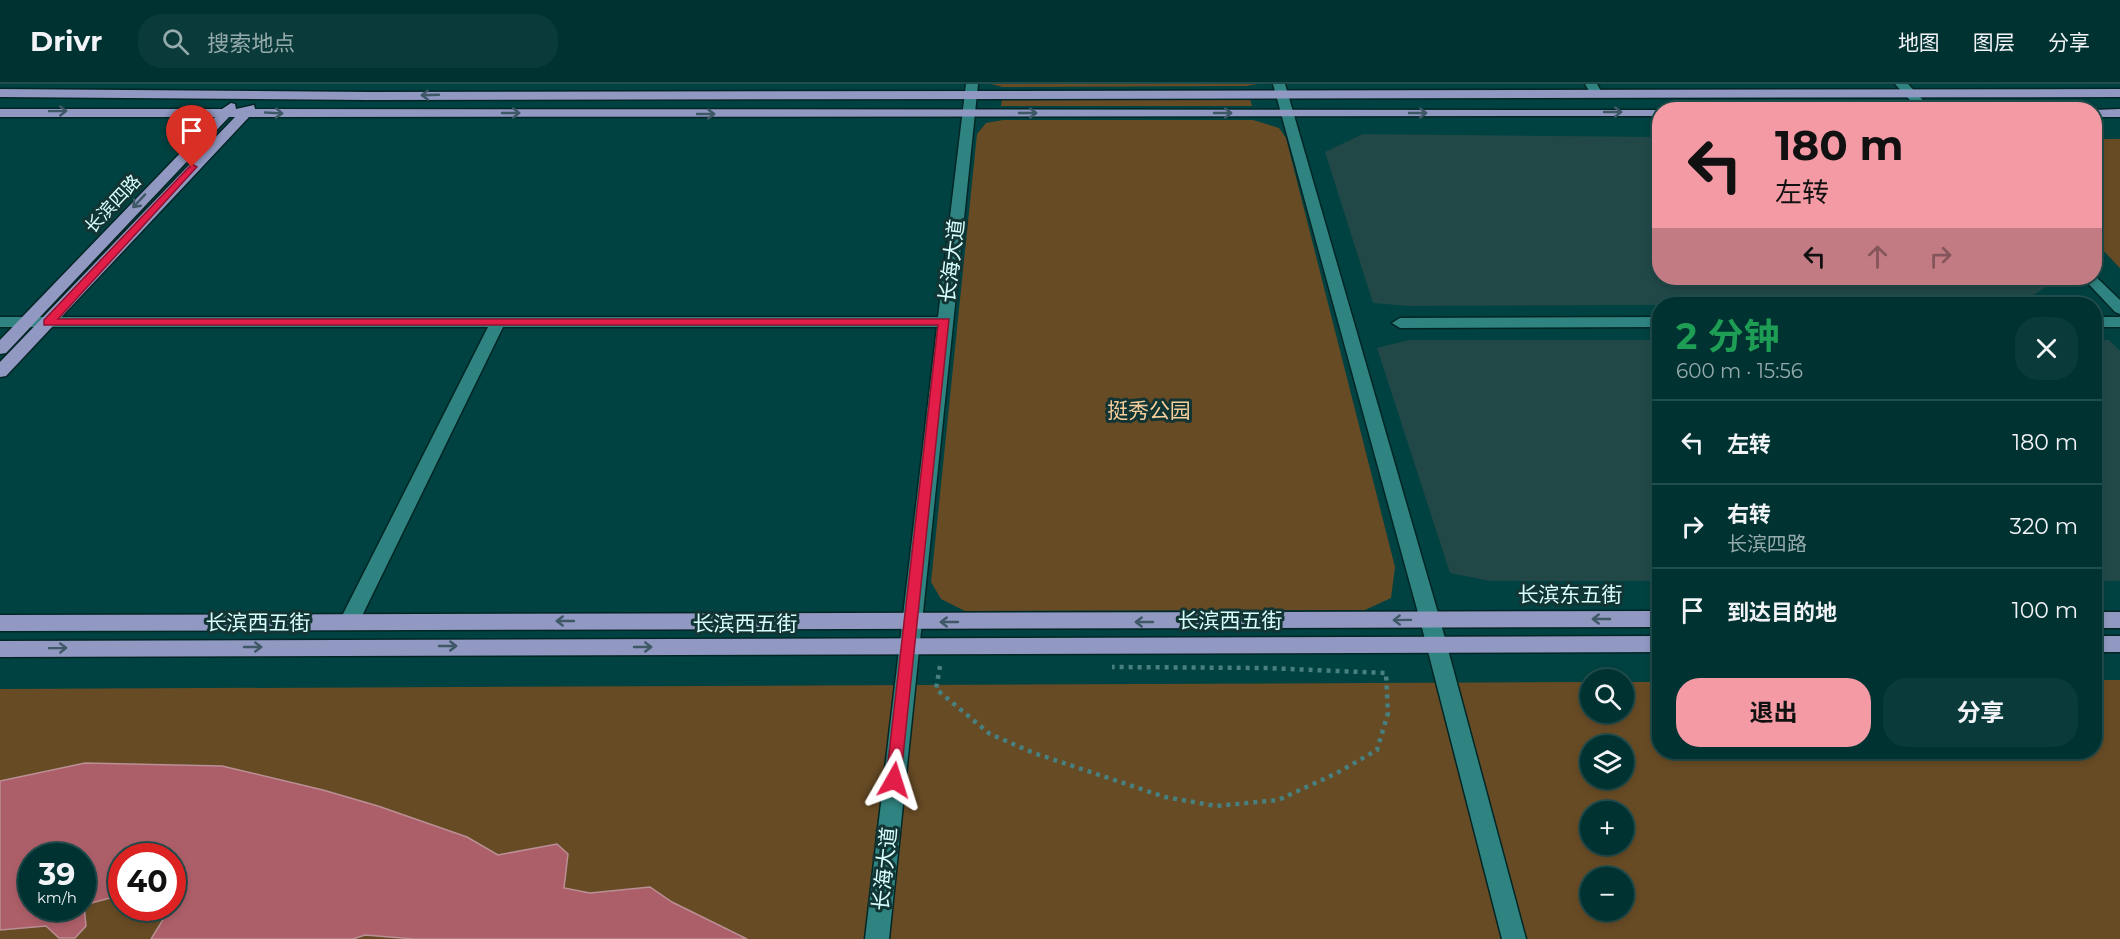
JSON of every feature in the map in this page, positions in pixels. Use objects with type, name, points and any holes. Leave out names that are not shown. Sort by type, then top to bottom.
[{"type":"main road","points":[[1810,93],[1832,84]]},
{"type":"main road","points":[[1965,84],[2041,93]]},
{"type":"main road","points":[[0,93],[258,89],[1594,88],[1810,93],[1905,88],[2041,93],[2120,93]]},
{"type":"main road","name":"长滨四路","points":[[0,349],[226,111],[258,89]]},
{"type":"main road","name":"长滨四路","points":[[0,372],[247,111],[258,89]]},
{"type":"main road","points":[[0,113],[226,111],[969,114],[1652,112]]},
{"type":"main road","points":[[2102,113],[2120,113]]},
{"type":"main road","name":"长滨西五街","points":[[0,622],[912,622],[1482,619]]},
{"type":"main road","name":"长滨东五街","points":[[1482,619],[1652,619]]},
{"type":"main road","points":[[2102,620],[2120,620]]},
{"type":"main road","name":"长滨西五街","points":[[0,649],[908,656],[1436,644],[1652,644]]},
{"type":"main road","points":[[2102,644],[2120,644]]},
{"type":"street","points":[[1280,88],[1430,620],[1514,939]]},
{"type":"street","points":[[1905,88],[1918,102]]},
{"type":"street","name":"长海大道","points":[[877,939],[972,89]]},
{"type":"street","points":[[2097,285],[2120,309]]},
{"type":"street","points":[[0,322],[945,322]]},
{"type":"street","points":[[349,622],[498,322]]},
{"type":"street","points":[[1400,323],[1652,322]]},
{"type":"street","points":[[2102,322],[2120,322]]},
{"type":"path","points":[[908,656],[946,666]]},
{"type":"path","points":[[940,666],[936,689],[990,734],[1034,753],[1164,797],[1216,806],[1278,800],[1337,772],[1377,750],[1388,713],[1386,673],[1266,668],[1100,667]]},
{"type":"shaded area","points":[[1363,134],[1652,137],[1652,285],[2049,285],[2030,297],[1652,297],[1652,305],[1409,306],[1373,303],[1325,152]]},
{"type":"shaded area","points":[[1409,340],[1652,340],[1652,581],[1490,581],[1450,573],[1377,348]]},
{"type":"shaded area","points":[[2102,340],[2109,340],[2120,351],[2120,581],[2102,581]]},
{"type":"shaded area","points":[[85,763],[222,766],[323,790],[378,806],[467,837],[498,855],[557,844],[568,854],[564,888],[590,893],[650,887],[672,902],[747,939],[414,939],[365,935],[353,939],[151,939],[162,921],[186,921],[186,843],[108,843],[108,899],[96,902],[96,843],[18,843],[18,921],[86,921],[86,926],[75,938],[59,938],[46,926],[0,930],[0,781]]},
{"type":"green space","points":[[991,84],[1257,84],[1246,86],[1003,87]]},
{"type":"green space","points":[[1002,99],[1250,99],[1252,106],[1001,106]]},
{"type":"green space","name":"挺秀公园","points":[[1003,120],[1253,120],[1279,128],[1286,138],[1395,567],[1391,598],[1365,610],[965,611],[941,599],[931,582],[977,134],[986,123]]},
{"type":"green space","points":[[2102,139],[2120,139],[2120,268],[2102,249]]},
{"type":"green space","points":[[2102,680],[2120,680],[2120,939],[0,939],[0,689],[1580,682],[1580,723],[1634,723],[1634,682],[1652,682],[1652,759],[2102,759]]},
{"type":"route","points":[[192,167],[48,322],[945,322],[894,780]]}]
